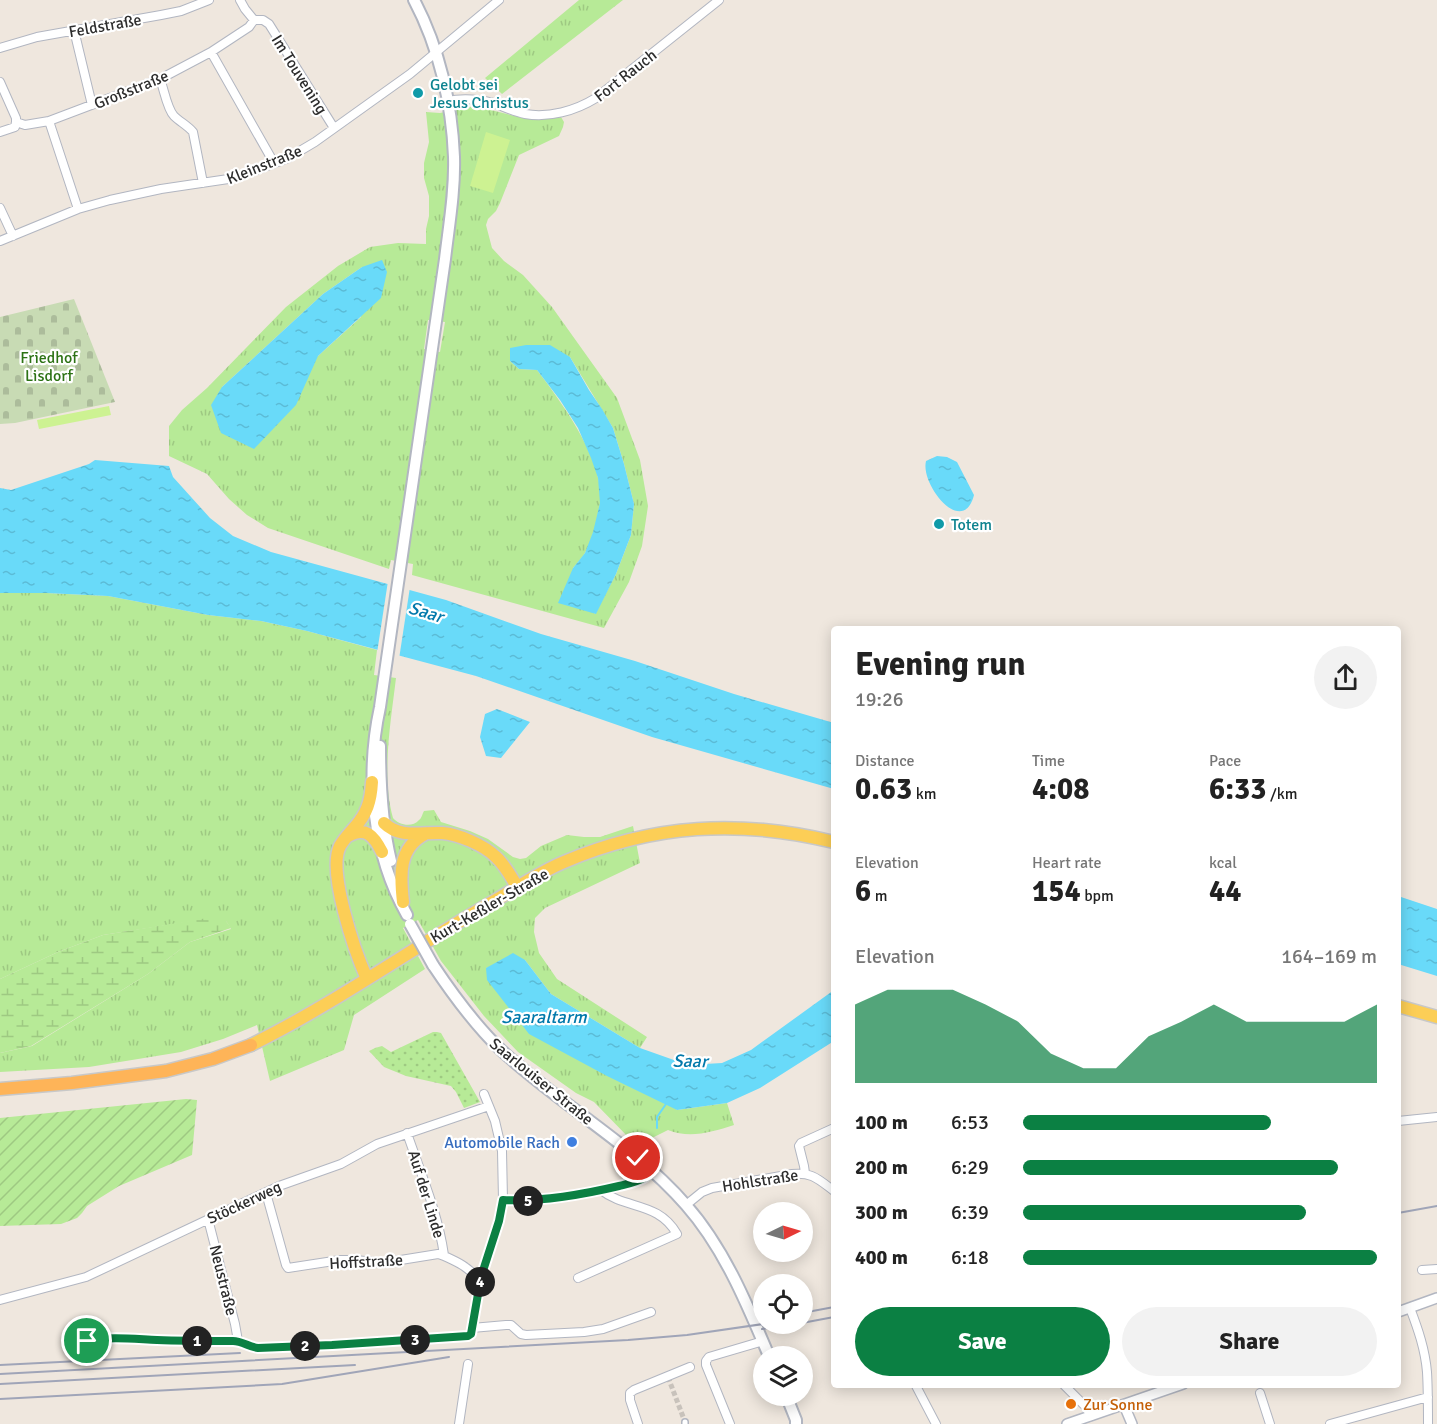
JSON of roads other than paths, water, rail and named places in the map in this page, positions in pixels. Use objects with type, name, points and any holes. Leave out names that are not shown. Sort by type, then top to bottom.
[{"type":"highway","points":[[0,1089],[166,1071],[213,1059],[251,1045]]},
{"type":"main road","points":[[367,979],[354,948],[338,881],[336,855],[345,838],[369,806],[375,729],[385,676],[432,351],[453,186],[452,128],[447,101],[435,54],[414,0]]},
{"type":"main road","points":[[380,706],[384,823],[390,856],[409,919]]},
{"type":"main road","points":[[372,782],[377,830],[382,852],[390,880],[409,919]]},
{"type":"main road","points":[[384,823],[398,832],[443,833],[460,837],[480,846],[496,856],[518,888]]},
{"type":"main road","name":"Kurt-Keßler-Straße","points":[[251,1045],[286,1027],[561,863],[608,845],[668,831],[723,827],[783,831],[831,841]]},
{"type":"main road","points":[[345,838],[351,834],[366,832],[374,837],[382,852]]},
{"type":"main road","points":[[403,902],[400,874],[403,862],[411,845],[425,834]]},
{"type":"main road","name":"Saarlouiser Straße","points":[[409,919],[433,965],[484,1033],[542,1085],[638,1158],[686,1205],[724,1259],[765,1346]]},
{"type":"main road","points":[[1401,1007],[1437,1017]]},
{"type":"main road","points":[[791,1406],[798,1423]]},
{"type":"street","name":"Feldstraße","points":[[0,48],[37,37],[181,11],[209,0]]},
{"type":"street","name":"Im Touvening","points":[[240,0],[254,20],[263,20],[269,24],[334,128]]},
{"type":"street","name":"Kleinstraße","points":[[0,241],[78,209],[135,194],[235,178],[288,158],[302,151],[410,74],[500,0]]},
{"type":"street","name":"Fort Rauch","points":[[447,101],[476,99],[534,115],[561,112],[584,105],[596,98],[719,0]]},
{"type":"street","name":"Großstraße","points":[[16,122],[26,125],[49,121],[160,79],[211,52],[249,27],[254,20]]},
{"type":"street","points":[[74,30],[92,105]]},
{"type":"street","points":[[211,52],[274,163]]},
{"type":"street","points":[[160,79],[171,113],[193,132],[203,183]]},
{"type":"street","points":[[0,82],[16,118],[15,127],[0,132]]},
{"type":"street","points":[[49,121],[78,209]]},
{"type":"street","points":[[0,208],[13,236]]},
{"type":"street","points":[[472,1331],[481,1277],[499,1221],[503,1200],[502,1151],[495,1121],[484,1094]]},
{"type":"street","name":"Stöckerweg","points":[[0,1300],[86,1277],[290,1181],[335,1167],[377,1144],[489,1106]]},
{"type":"street","points":[[1401,1121],[1437,1117]]},
{"type":"street","points":[[805,1173],[799,1146],[831,1129]]},
{"type":"street","name":"Auf der Linde","points":[[407,1133],[435,1211],[444,1256]]},
{"type":"street","points":[[503,1200],[532,1201],[601,1190],[637,1181],[652,1171]]},
{"type":"street","name":"Hohlstraße","points":[[686,1205],[702,1191],[775,1176],[805,1173],[812,1175],[831,1189]]},
{"type":"street","points":[[578,1278],[677,1234],[667,1220],[657,1213],[612,1197],[601,1190]]},
{"type":"street","name":"Hoffstraße","points":[[266,1192],[288,1268],[340,1260],[382,1263],[438,1254],[444,1256]]},
{"type":"street","name":"Neustraße","points":[[208,1219],[238,1341]]},
{"type":"street","points":[[444,1256],[481,1277]]},
{"type":"street","points":[[1422,1270],[1437,1269]]},
{"type":"street","points":[[1401,1311],[1437,1298]]},
{"type":"street","points":[[1410,1308],[1421,1337],[1424,1353],[1428,1424]]},
{"type":"street","points":[[87,1341],[97,1339],[238,1341],[253,1348],[463,1338],[472,1331],[506,1325],[521,1334],[534,1335],[603,1329],[651,1312]]},
{"type":"street","points":[[730,1424],[705,1365],[706,1361],[709,1357],[763,1341]]},
{"type":"street","points":[[459,1424],[468,1364]]},
{"type":"street","points":[[638,1424],[630,1394],[634,1390],[690,1367]]},
{"type":"street","points":[[917,1388],[936,1424]]},
{"type":"street","points":[[1067,1388],[1085,1406],[1091,1416]]},
{"type":"street","points":[[1067,1424],[1167,1388]]},
{"type":"street","points":[[1260,1393],[1270,1424]]},
{"type":"street","points":[[1330,1424],[1428,1397]]},
{"type":"street","points":[[1124,1405],[1132,1424]]},
{"type":"water","points":[[382,260],[387,272],[381,298],[318,356],[296,405],[254,449],[221,433],[211,405],[222,387],[323,294],[362,267]]},
{"type":"water","points":[[550,345],[570,357],[613,428],[624,464],[634,504],[631,535],[616,574],[596,614],[558,603],[573,568],[585,553],[593,532],[600,503],[598,478],[578,428],[560,400],[537,370],[519,369],[510,361],[510,348]]},
{"type":"water","points":[[937,456],[947,457],[957,462],[974,495],[969,507],[961,511],[952,509],[936,494],[929,482],[926,461]]},
{"type":"water","name":"Saar","points":[[95,460],[169,466],[173,477],[210,518],[233,536],[271,552],[446,600],[541,634],[831,722],[831,788],[652,737],[476,676],[307,631],[261,621],[208,615],[108,596],[0,593],[0,488],[11,490]]},
{"type":"water","points":[[497,709],[530,722],[501,758],[486,756],[480,737],[485,714]]},
{"type":"water","points":[[1401,897],[1437,909],[1437,976],[1401,965]]},
{"type":"water","name":"Saaraltarm","points":[[513,953],[525,960],[551,994],[640,1048],[688,1065],[722,1063],[751,1050],[831,992],[831,1043],[760,1088],[727,1103],[677,1110],[529,1034],[487,980],[486,968]]},
{"type":"waterway","points":[[657,1128],[657,1117],[666,1104]]},
{"type":"tunnel","points":[[668,1377],[685,1422]]},
{"type":"railway","points":[[1401,1212],[1437,1206]]},
{"type":"railway","points":[[813,1311],[831,1308]]},
{"type":"railway","points":[[813,1321],[831,1318]]},
{"type":"railway","points":[[0,1374],[628,1340],[687,1335],[753,1325]]},
{"type":"railway","points":[[0,1365],[240,1353]]},
{"type":"railway","points":[[0,1399],[282,1384],[449,1357]]},
{"type":"railway","points":[[0,1384],[355,1365]]},
{"type":"place","name":"Gelobt sei Jesus Christus","points":[[418,93]]},
{"type":"place","name":"Totem","points":[[939,524]]},
{"type":"place","name":"Automobile Rach","points":[[572,1142]]},
{"type":"place","name":"Zur Sonne","points":[[1071,1404]]},
{"type":"park label","name":"Friedhof Lisdorf","points":[[49,366]]}]
